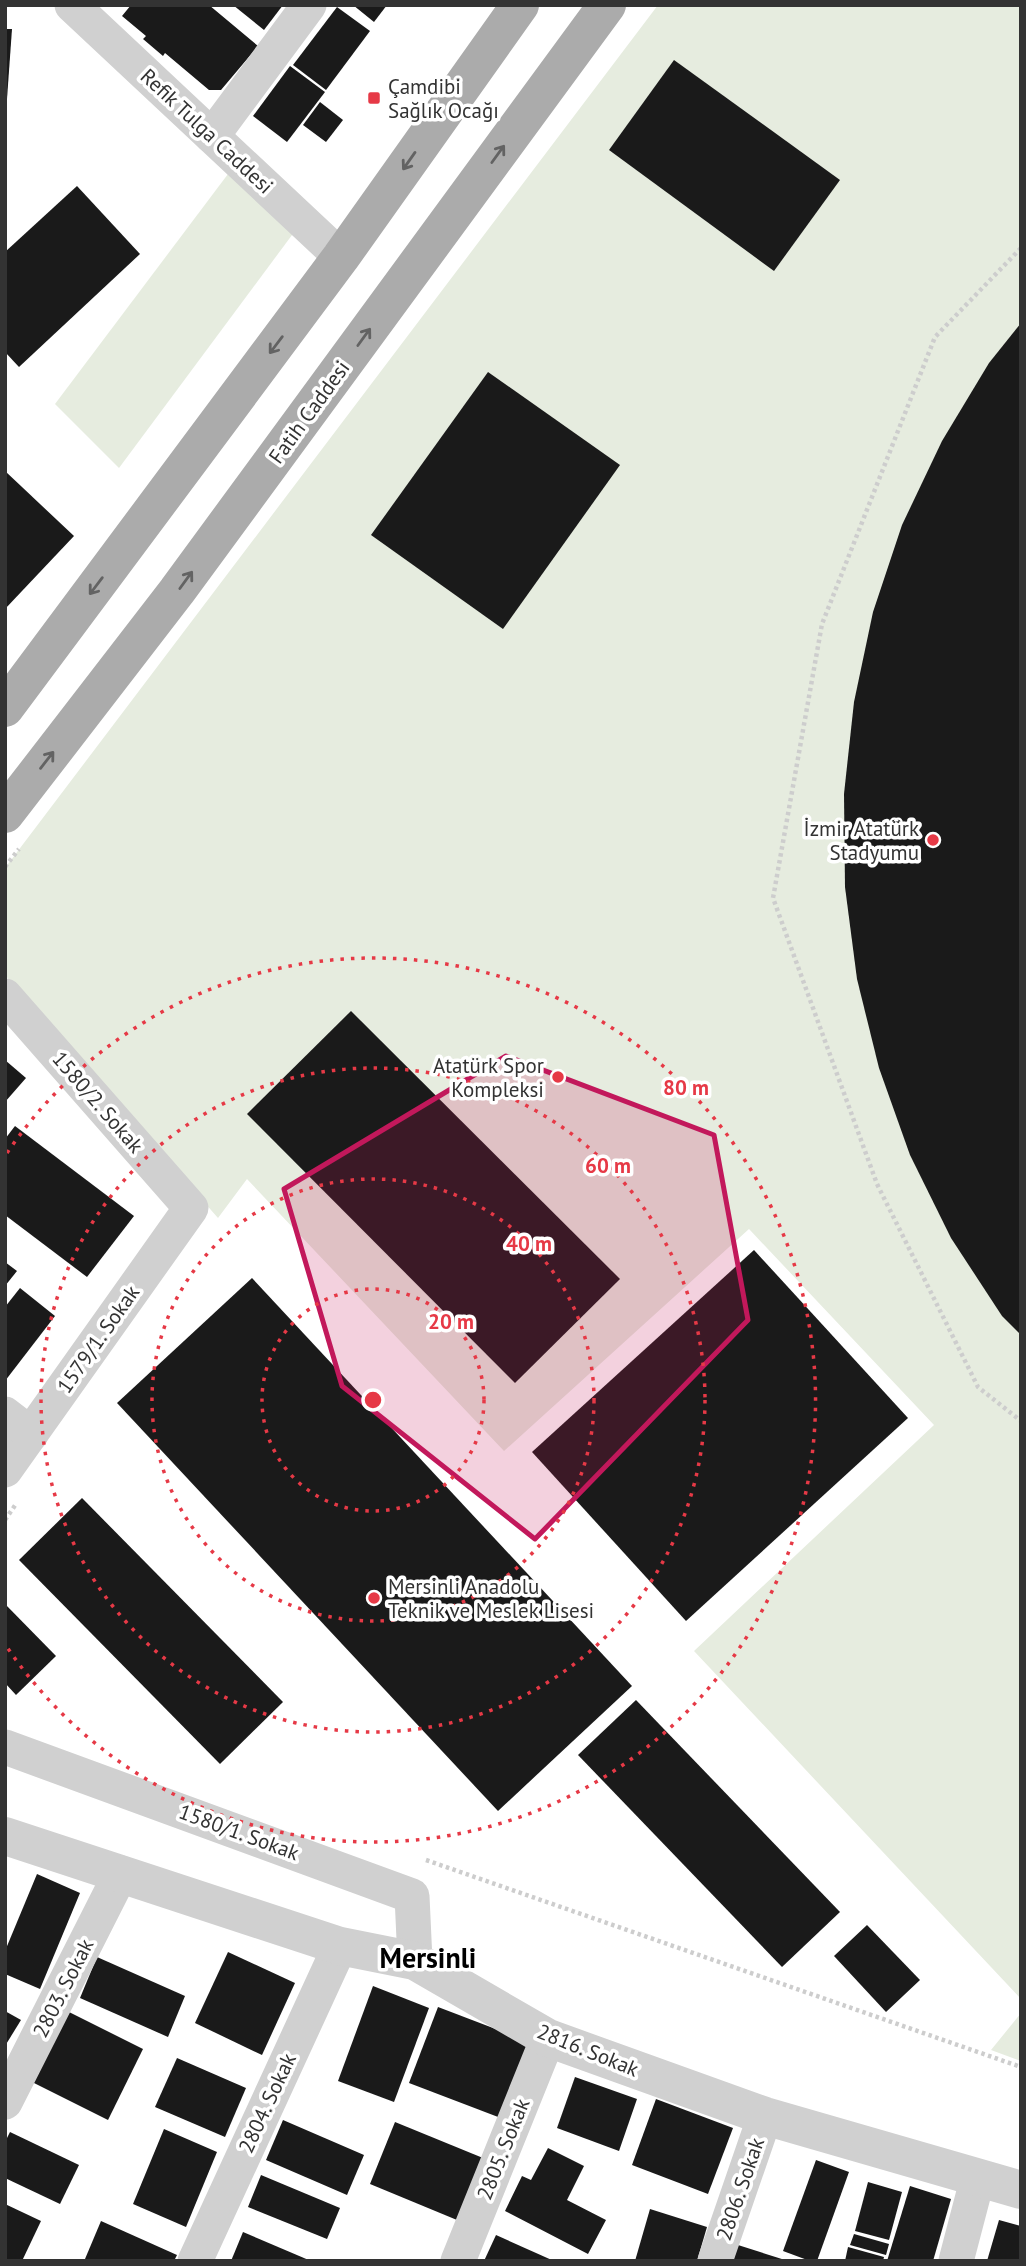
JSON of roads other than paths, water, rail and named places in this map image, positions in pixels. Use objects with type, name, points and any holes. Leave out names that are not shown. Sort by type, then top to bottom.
[{"type":"main road","points":[[5,708],[341,257],[520,5]]},
{"type":"main road","name":"Fatih Caddesi","points":[[5,814],[186,580],[607,5]]},
{"type":"street","name":"Refik Tulga Caddesi","points":[[72,5],[341,257]]},
{"type":"street","points":[[212,136],[309,5]]},
{"type":"street","name":"1580/2. Sokak","points":[[5,996],[191,1208]]},
{"type":"street","name":"1579/1. Sokak","points":[[13,1484],[18,1424],[191,1208]]},
{"type":"street","name":"1580/1. Sokak","points":[[5,1747],[412,1896],[415,1961]]},
{"type":"street","name":"2816. Sokak","points":[[5,1836],[340,1946],[415,1961],[548,2038],[765,2116],[1021,2190]]},
{"type":"street","name":"2803. Sokak","points":[[5,2102],[121,1873]]},
{"type":"street","name":"2804. Sokak","points":[[195,2261],[340,1946]]},
{"type":"street","name":"2805. Sokak","points":[[458,2261],[548,2038]]},
{"type":"street","name":"2806. Sokak","points":[[715,2261],[765,2116]]},
{"type":"street","points":[[956,2261],[978,2177]]},
{"type":"place","name":"Çamdibi Sağlık Ocağı","points":[[374,98]]},
{"type":"place","name":"İzmir Atatürk Stadyumu","points":[[933,840]]},
{"type":"place","name":"Atatürk Spor Kompleksi","points":[[558,1077]]},
{"type":"place","name":"Mersinli Anadolu Teknik ve Meslek Lisesi","points":[[374,1598]]},
{"type":"district","name":"Mersinli","points":[[428,1957]]}]
